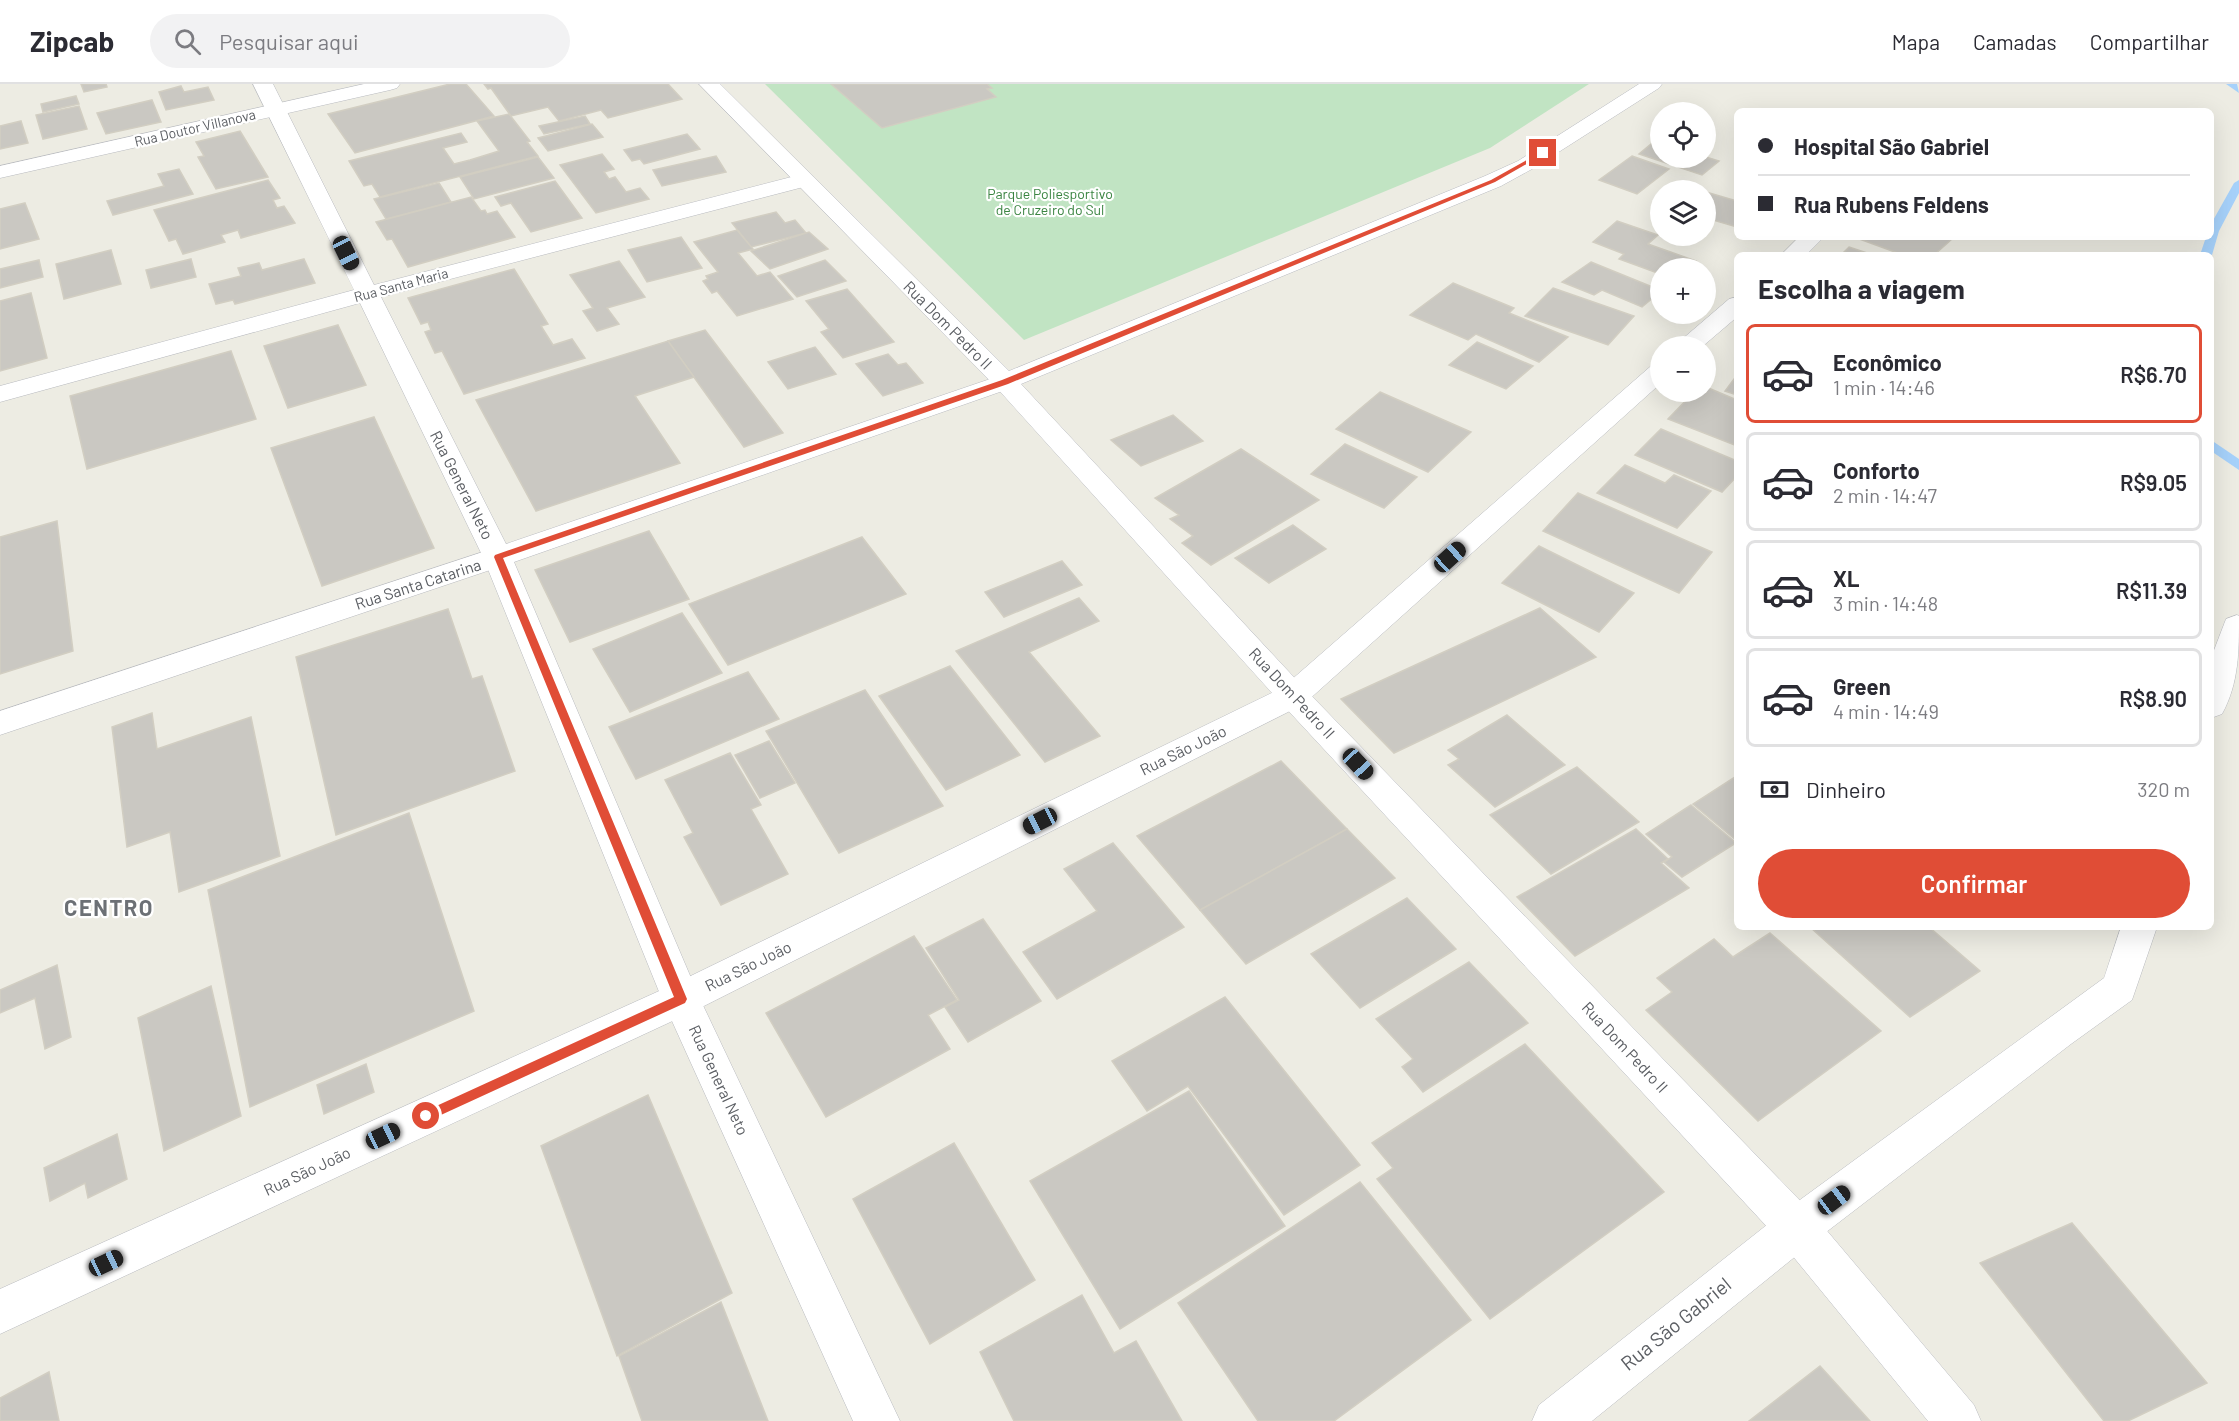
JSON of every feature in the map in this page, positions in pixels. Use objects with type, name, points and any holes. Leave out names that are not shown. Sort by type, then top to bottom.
[{"type":"street","name":"Rua Doutor Villanova","points":[[0,172],[270,97],[390,84]]},
{"type":"street","name":"Rua Dom Pedro II","points":[[709,84],[1005,382],[1293,696],[1797,1228],[1958,1421]]},
{"type":"street","name":"Rua Santa Catarina","points":[[0,723],[498,557],[1005,382],[1493,181],[1525,165],[1652,84]]},
{"type":"street","name":"Rua General Neto","points":[[270,97],[498,557],[681,999],[877,1421]]},
{"type":"street","name":"Rua Santa Maria","points":[[0,394],[366,294],[803,180]]},
{"type":"street","points":[[1796,252],[1810,240]]},
{"type":"street","points":[[1700,336],[1734,307]]},
{"type":"street","name":"Rua São João","points":[[0,1312],[681,999],[1293,696],[1650,380]]},
{"type":"street","points":[[2214,697],[2237,626]]},
{"type":"street","name":"Rua São Gabriel","points":[[1555,1421],[1797,1228],[2119,988],[2138,930]]},
{"type":"green space","name":"Parque Poliesportivo de Cruzeiro do Sul","points":[[765,84],[1589,84],[1490,148],[1024,340]]},
{"type":"building","points":[[81,84],[106,84],[107,87],[84,92]]},
{"type":"building","points":[[450,84],[466,84],[494,116],[355,153],[328,114]]},
{"type":"building","points":[[484,84],[668,84],[682,99],[608,118],[601,110],[559,121],[548,107],[511,116],[491,88],[488,89]]},
{"type":"building","points":[[831,84],[987,84],[992,88],[987,89],[996,97],[882,128]]},
{"type":"building","points":[[181,86],[184,92],[208,87],[214,100],[166,110],[159,92]]},
{"type":"building","points":[[76,96],[79,104],[43,112],[41,104]]},
{"type":"building","points":[[152,100],[161,122],[106,134],[97,113]]},
{"type":"building","points":[[79,106],[87,129],[43,139],[36,115]]},
{"type":"building","points":[[509,114],[530,141],[527,142],[538,156],[380,197],[372,184],[364,186],[349,161],[461,133],[467,142],[443,148],[454,164],[470,160],[499,151],[477,121]]},
{"type":"building","points":[[585,116],[590,124],[544,134],[539,126]]},
{"type":"building","points":[[21,121],[28,143],[0,149],[0,126]]},
{"type":"building","points":[[592,124],[603,137],[548,151],[538,138]]},
{"type":"building","points":[[240,131],[268,177],[216,189],[198,157],[204,156],[196,142]]},
{"type":"building","points":[[687,134],[700,149],[644,164],[640,159],[632,161],[624,150]]},
{"type":"building","points":[[1650,145],[1650,158],[1639,154]]},
{"type":"building","points":[[602,154],[614,169],[604,172],[609,179],[615,177],[626,192],[640,188],[649,199],[596,213],[560,165]]},
{"type":"building","points":[[716,156],[726,172],[662,186],[653,170]]},
{"type":"building","points":[[1632,156],[1650,162],[1650,168],[1669,169],[1655,180],[1650,180],[1650,184],[1637,194],[1599,180]]},
{"type":"building","points":[[538,157],[554,178],[474,199],[460,177]]},
{"type":"building","points":[[1681,168],[1710,168],[1702,175]]},
{"type":"building","points":[[179,169],[193,194],[113,215],[107,201],[164,186],[158,174]]},
{"type":"building","points":[[268,180],[280,198],[273,200],[277,208],[284,206],[295,223],[241,238],[238,230],[221,235],[225,242],[183,254],[176,239],[169,241],[154,210]]},
{"type":"building","points":[[555,181],[582,218],[531,232],[511,203],[501,206],[495,197]]},
{"type":"building","points":[[439,183],[451,202],[386,219],[374,199]]},
{"type":"building","points":[[1716,195],[1734,200],[1734,226],[1716,221]]},
{"type":"building","points":[[471,197],[481,211],[485,210],[487,214],[497,211],[515,237],[408,267],[392,239],[387,240],[376,222]]},
{"type":"building","points":[[25,203],[39,239],[0,249],[0,209]]},
{"type":"building","points":[[776,212],[785,223],[795,220],[806,233],[751,247],[732,223]]},
{"type":"building","points":[[1617,221],[1650,232],[1648,244],[1650,246],[1688,258],[1650,258],[1650,270],[1619,259],[1624,254],[1593,242]]},
{"type":"building","points":[[737,230],[753,249],[738,253],[757,276],[770,272],[793,299],[737,316],[717,291],[712,293],[703,281],[708,279],[706,276],[718,272],[694,242]]},
{"type":"building","points":[[809,232],[828,249],[770,269],[751,251]]},
{"type":"building","points":[[681,237],[702,268],[647,282],[628,250]]},
{"type":"building","points":[[1862,240],[1951,240],[1937,252],[1895,252]]},
{"type":"building","points":[[1849,247],[1864,252],[1844,252]]},
{"type":"building","points":[[111,250],[121,284],[64,299],[56,264]]},
{"type":"building","points":[[191,259],[196,277],[151,288],[146,270]]},
{"type":"building","points":[[304,259],[315,283],[235,304],[233,300],[216,304],[209,284],[241,276],[238,268],[259,263],[262,270]]},
{"type":"building","points":[[39,260],[43,277],[0,288],[0,269]]},
{"type":"building","points":[[825,260],[846,281],[797,297],[778,276]]},
{"type":"building","points":[[619,261],[645,297],[607,308],[619,324],[597,331],[583,311],[593,308],[570,275]]},
{"type":"building","points":[[1591,262],[1650,286],[1650,300],[1642,307],[1602,290],[1594,295],[1562,282]]},
{"type":"building","points":[[514,269],[548,324],[541,326],[553,345],[572,339],[585,358],[464,394],[442,351],[435,353],[425,332],[431,330],[428,322],[421,324],[408,298]]},
{"type":"building","points":[[1453,283],[1514,308],[1509,313],[1568,337],[1539,362],[1476,334],[1468,340],[1410,315]]},
{"type":"building","points":[[1553,288],[1634,316],[1608,345],[1525,316]]},
{"type":"building","points":[[847,289],[894,342],[843,358],[821,332],[829,329],[806,301]]},
{"type":"building","points":[[31,293],[47,358],[0,371],[0,301]]},
{"type":"building","points":[[338,325],[366,385],[288,408],[264,346]]},
{"type":"building","points":[[705,330],[783,433],[744,447],[668,341]]},
{"type":"building","points":[[668,341],[694,377],[635,396],[680,463],[536,511],[476,400]]},
{"type":"building","points":[[1477,342],[1533,366],[1506,389],[1449,365]]},
{"type":"building","points":[[815,347],[836,374],[788,389],[768,362]]},
{"type":"building","points":[[231,351],[256,419],[87,469],[70,396]]},
{"type":"building","points":[[888,354],[898,365],[906,363],[923,383],[883,396],[856,364]]},
{"type":"building","points":[[1734,379],[1734,394],[1725,391]]},
{"type":"building","points":[[1716,391],[1734,399],[1734,445],[1668,419],[1684,402],[1716,402]]},
{"type":"building","points":[[1380,392],[1471,432],[1428,472],[1336,429]]},
{"type":"building","points":[[1173,415],[1203,441],[1141,466],[1111,440]]},
{"type":"building","points":[[374,417],[434,548],[322,586],[271,448]]},
{"type":"building","points":[[1661,429],[1734,460],[1734,479],[1722,492],[1635,455]]},
{"type":"building","points":[[1345,444],[1417,477],[1384,508],[1311,474]]},
{"type":"building","points":[[1241,449],[1319,500],[1211,565],[1182,543],[1193,536],[1170,519],[1179,515],[1155,498]]},
{"type":"building","points":[[1625,465],[1665,483],[1674,475],[1711,491],[1677,528],[1597,493]]},
{"type":"building","points":[[1578,493],[1712,552],[1679,593],[1543,531]]},
{"type":"building","points":[[57,521],[73,651],[0,674],[0,537]]},
{"type":"building","points":[[1293,525],[1326,549],[1269,583],[1235,558]]},
{"type":"building","points":[[649,531],[689,599],[570,642],[535,570]]},
{"type":"building","points":[[862,537],[906,594],[728,665],[689,604]]},
{"type":"building","points":[[1539,546],[1634,593],[1599,632],[1502,583]]},
{"type":"building","points":[[1062,561],[1082,585],[1004,617],[985,592]]},
{"type":"building","points":[[1079,598],[1099,621],[1029,652],[1100,736],[1045,762],[956,651]]},
{"type":"building","points":[[1540,608],[1596,657],[1394,753],[1341,699]]},
{"type":"building","points":[[448,609],[472,679],[482,676],[515,771],[336,835],[296,657]]},
{"type":"building","points":[[682,613],[722,673],[630,712],[593,649]]},
{"type":"building","points":[[950,666],[1020,755],[946,790],[879,696]]},
{"type":"building","points":[[748,672],[779,719],[636,779],[609,727]]},
{"type":"building","points":[[865,690],[943,806],[839,853],[766,731]]},
{"type":"building","points":[[152,713],[157,749],[251,717],[280,856],[179,892],[170,832],[127,847],[112,727]]},
{"type":"building","points":[[1507,715],[1565,765],[1495,807],[1448,765],[1459,759],[1448,750]]},
{"type":"building","points":[[769,741],[795,783],[760,798],[735,755]]},
{"type":"building","points":[[730,753],[761,805],[751,809],[788,874],[721,905],[684,837],[693,833],[665,780]]},
{"type":"building","points":[[1281,761],[1347,829],[1200,910],[1137,836]]},
{"type":"building","points":[[1577,767],[1639,822],[1551,874],[1490,815]]},
{"type":"building","points":[[1734,778],[1734,838],[1693,804]]},
{"type":"building","points":[[1691,805],[1734,841],[1734,844],[1682,877],[1664,862],[1672,857],[1646,834]]},
{"type":"building","points":[[409,813],[474,1011],[250,1107],[208,890]]},
{"type":"building","points":[[1347,829],[1395,878],[1246,964],[1200,910]]},
{"type":"building","points":[[1636,829],[1668,859],[1661,863],[1689,888],[1575,956],[1517,897]]},
{"type":"building","points":[[1113,843],[1184,927],[1057,999],[1023,952],[1097,911],[1064,869]]},
{"type":"building","points":[[1407,898],[1456,949],[1360,1008],[1311,954]]},
{"type":"building","points":[[983,919],[1041,1001],[968,1042],[945,1007],[959,1000],[926,948]]},
{"type":"building","points":[[1813,930],[1932,930],[1980,971],[1910,1017]]},
{"type":"building","points":[[1770,933],[1881,1031],[1758,1121],[1646,1010],[1672,992],[1657,978],[1714,939],[1733,957]]},
{"type":"building","points":[[914,936],[957,1000],[928,1015],[950,1049],[826,1117],[766,1013]]},
{"type":"building","points":[[1469,962],[1528,1023],[1423,1092],[1402,1067],[1413,1059],[1376,1019]]},
{"type":"building","points":[[57,965],[71,1037],[45,1049],[35,998],[0,1013],[0,990]]},
{"type":"building","points":[[211,986],[241,1116],[164,1151],[138,1018]]},
{"type":"building","points":[[1225,997],[1360,1165],[1284,1215],[1188,1086],[1147,1111],[1112,1061]]},
{"type":"building","points":[[1525,1044],[1664,1192],[1490,1319],[1377,1179],[1393,1168],[1372,1143]]},
{"type":"building","points":[[366,1064],[374,1092],[324,1114],[317,1085]]},
{"type":"building","points":[[1189,1091],[1285,1226],[1120,1329],[1030,1181]]},
{"type":"building","points":[[648,1095],[732,1293],[617,1356],[541,1146]]},
{"type":"building","points":[[117,1134],[127,1179],[88,1198],[85,1183],[50,1201],[44,1168]]},
{"type":"building","points":[[954,1143],[1035,1280],[930,1344],[853,1199]]},
{"type":"building","points":[[1360,1182],[1471,1320],[1334,1421],[1258,1421],[1178,1303]]},
{"type":"building","points":[[2072,1223],[2207,1383],[2128,1421],[2104,1421],[1980,1263]]},
{"type":"building","points":[[1082,1295],[1114,1353],[1136,1341],[1182,1421],[1014,1421],[980,1352]]},
{"type":"building","points":[[721,1302],[768,1421],[642,1421],[619,1356]]},
{"type":"building","points":[[1820,1366],[1870,1421],[1749,1421]]},
{"type":"building","points":[[49,1372],[59,1421],[0,1421],[0,1398]]},
{"type":"waterway","points":[[2231,84],[2239,90]]},
{"type":"waterway","points":[[2214,229],[2239,183]]},
{"type":"waterway","points":[[2207,252],[2210,240]]},
{"type":"waterway","points":[[2214,446],[2239,466]]},
{"type":"district","name":"CENTRO","points":[[109,908]]},
{"type":"route","points":[[426,1116],[681,999],[498,557],[1005,382],[1493,181],[1543,153]]}]
